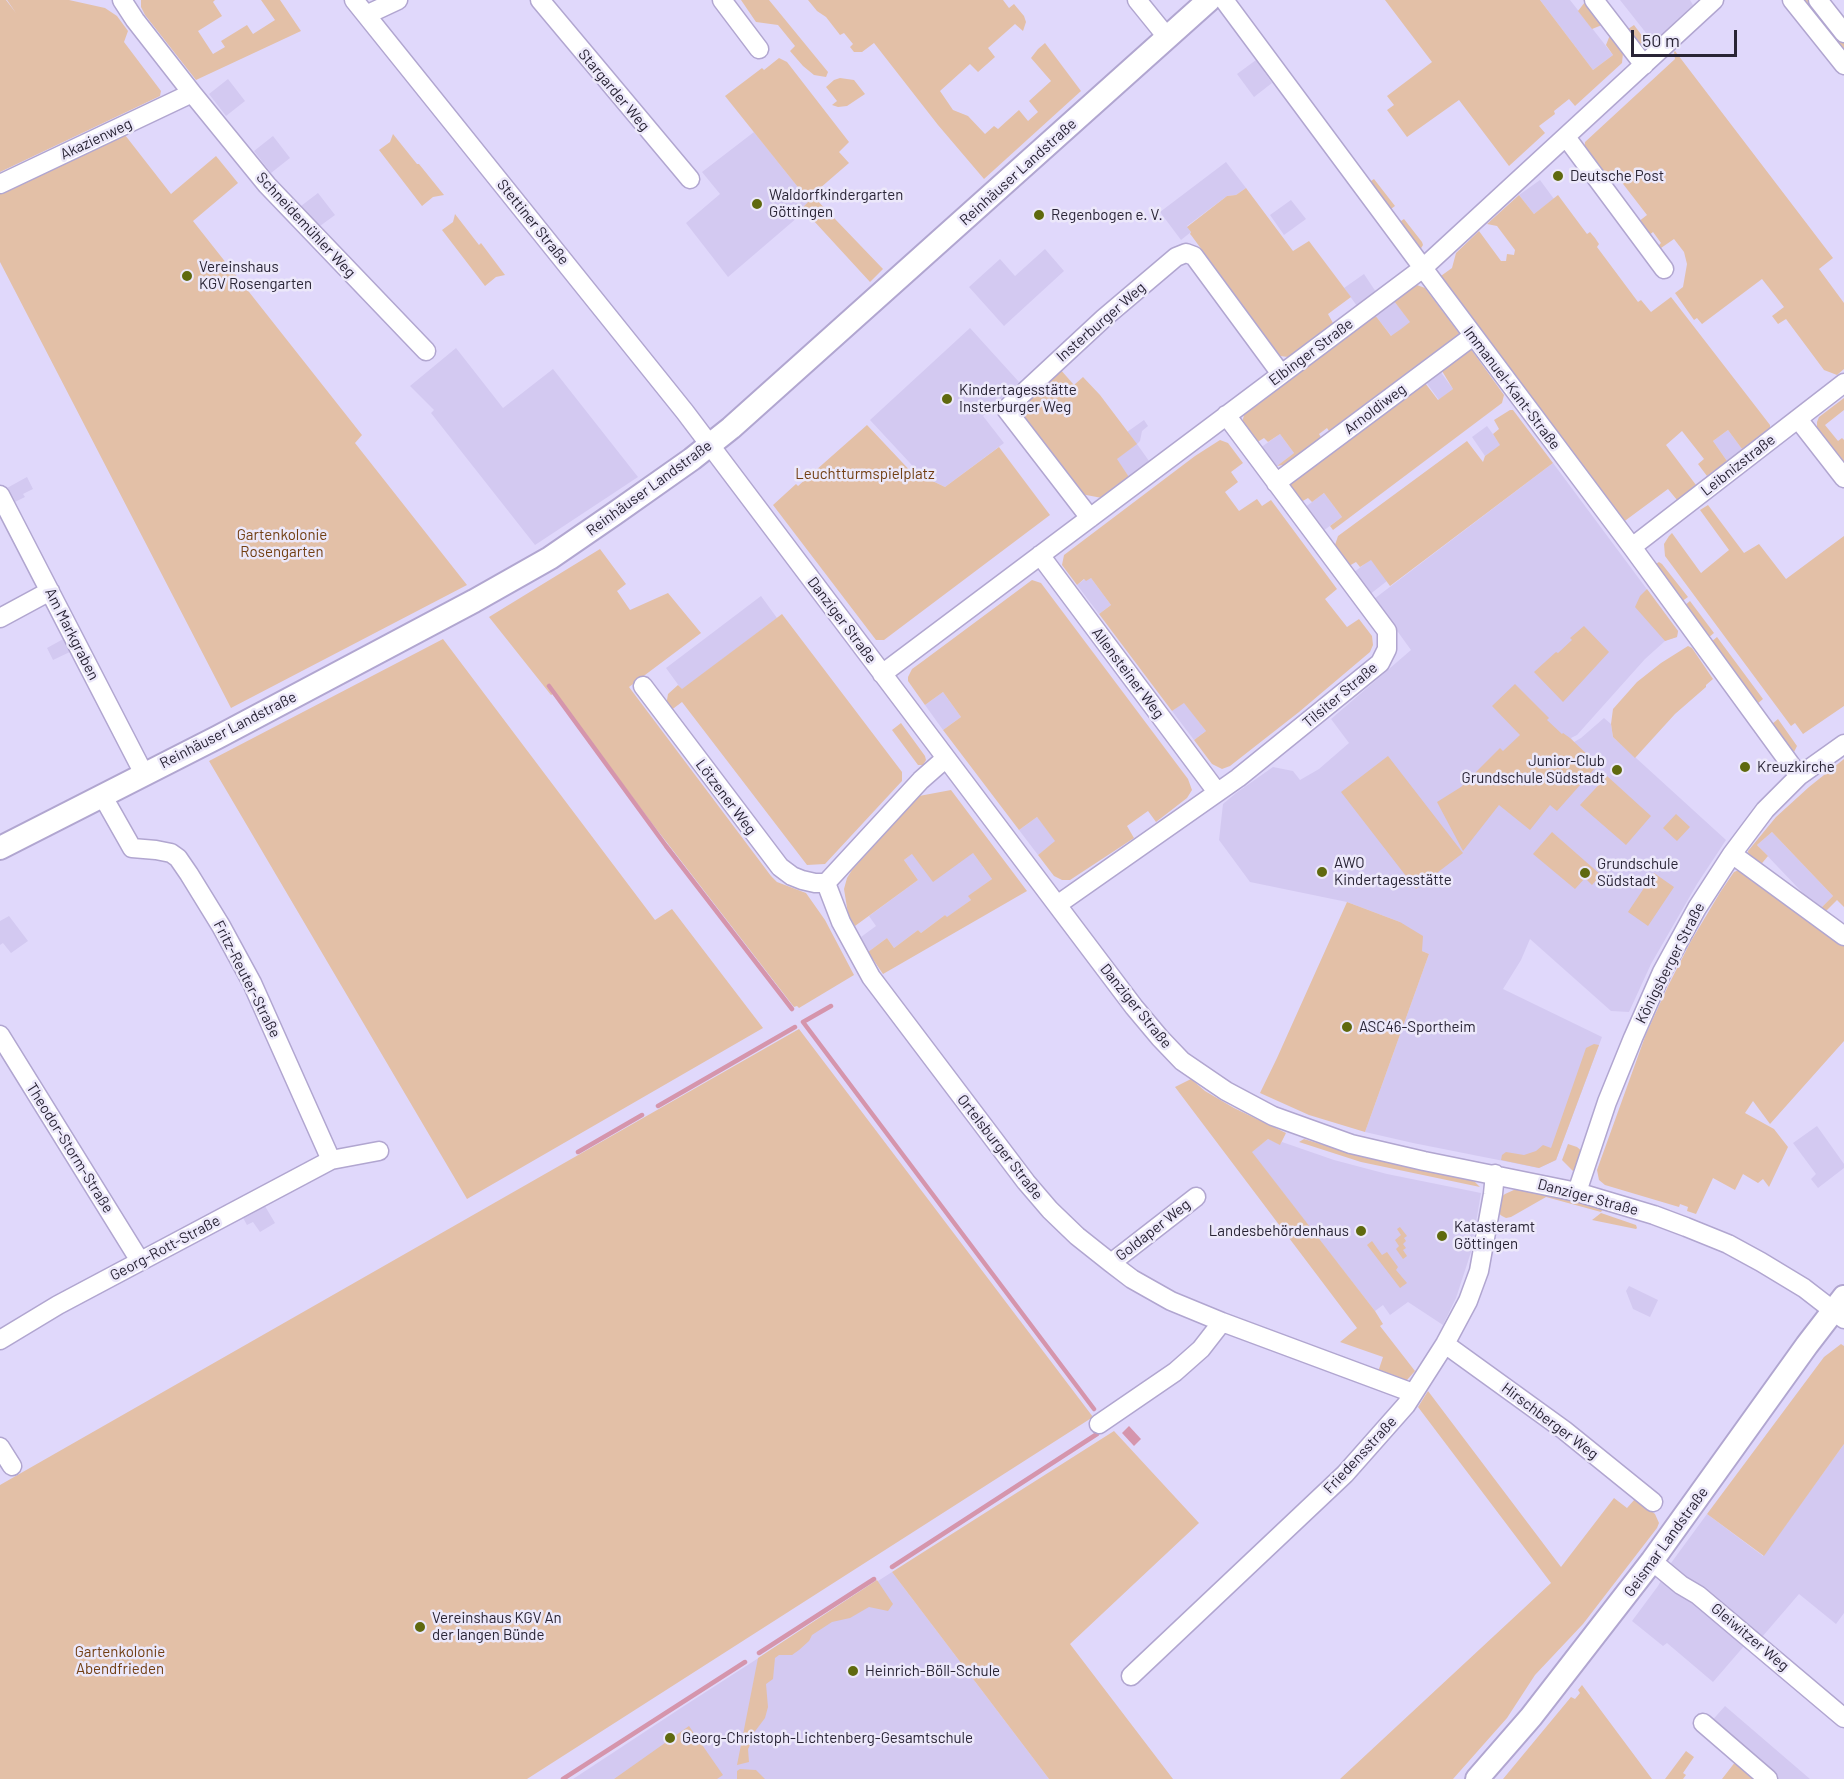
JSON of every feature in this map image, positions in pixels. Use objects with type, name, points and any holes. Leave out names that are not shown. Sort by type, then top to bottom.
[{"type":"main road","name":"Reinhäuser Landstraße","points":[[0,848],[340,672],[474,601],[567,548],[710,445],[888,289],[1209,0]]},
{"type":"main road","name":"Geismar Landstraße","points":[[1477,1779],[1537,1709],[1652,1561],[1840,1309]]},
{"type":"street","name":"Schneidemühler Weg","points":[[122,0],[192,93],[267,185],[426,351]]},
{"type":"street","name":"Stettiner Straße","points":[[354,0],[710,445]]},
{"type":"street","points":[[366,15],[398,0]]},
{"type":"street","name":"Stargarder Weg","points":[[540,0],[690,178]]},
{"type":"street","points":[[722,0],[759,49]]},
{"type":"street","points":[[1137,0],[1167,37]]},
{"type":"street","name":"Immanuel-Kant-Straße","points":[[1224,0],[1632,547],[1799,776]]},
{"type":"street","points":[[1594,0],[1644,65]]},
{"type":"street","name":"Elbinger Straße","points":[[882,674],[1423,268],[1714,0]]},
{"type":"street","points":[[1792,0],[1844,65]]},
{"type":"street","points":[[1818,0],[1844,33]]},
{"type":"street","name":"Akazienweg","points":[[0,184],[192,93]]},
{"type":"street","points":[[1566,136],[1664,268]]},
{"type":"street","name":"Insterburger Weg","points":[[1090,518],[1006,409],[1104,318],[1176,257],[1186,253],[1194,256],[1281,374]]},
{"type":"street","name":"Arnoldiweg","points":[[1276,483],[1473,336]]},
{"type":"street","name":"Leibnizstraße","points":[[1632,547],[1844,383]]},
{"type":"street","name":"Tilsiter Straße","points":[[1057,905],[1217,792],[1309,721],[1380,663],[1387,648],[1387,631],[1226,415]]},
{"type":"street","points":[[1798,419],[1844,478]]},
{"type":"street","name":"Danziger Straße","points":[[710,445],[1134,1007],[1182,1061],[1226,1092],[1273,1116],[1352,1144],[1576,1192],[1653,1215],[1728,1244],[1840,1309]]},
{"type":"street","name":"Am Markgraben","points":[[0,495],[144,774]]},
{"type":"street","name":"Allensteiner Weg","points":[[1040,555],[1217,792]]},
{"type":"street","points":[[0,618],[50,591]]},
{"type":"street","name":"Lötzener Weg","points":[[643,686],[780,867],[802,880],[815,884],[826,883]]},
{"type":"street","name":"Königsberger Straße","points":[[1576,1192],[1607,1102],[1633,1038],[1662,972],[1697,908],[1732,854],[1765,810],[1799,776],[1844,744]]},
{"type":"street","points":[[826,883],[921,780],[946,758]]},
{"type":"street","name":"Fritz-Reuter-Straße","points":[[102,795],[132,848],[156,849],[171,853],[178,858],[189,873],[252,983],[331,1160]]},
{"type":"street","points":[[1732,854],[1844,936]]},
{"type":"street","name":"Ortelsburger Straße","points":[[826,883],[841,922],[871,977],[1026,1182],[1077,1236],[1132,1280],[1171,1301],[1413,1393]]},
{"type":"street","name":"Theodor-Storm-Straße","points":[[0,1035],[140,1261]]},
{"type":"street","points":[[331,1160],[379,1151]]},
{"type":"street","name":"Georg-Rott-Straße","points":[[0,1340],[58,1305],[331,1160]]},
{"type":"street","name":"Friedensstraße","points":[[1131,1676],[1345,1474],[1391,1423],[1413,1393],[1445,1344],[1468,1301],[1479,1271],[1495,1174]]},
{"type":"street","name":"Goldaper Weg","points":[[1111,1263],[1196,1197]]},
{"type":"street","points":[[1099,1424],[1201,1349],[1222,1322]]},
{"type":"street","name":"Hirschberger Weg","points":[[1445,1344],[1564,1430],[1653,1502]]},
{"type":"street","points":[[0,1447],[12,1466]]},
{"type":"street","name":"Gleiwitzer Weg","points":[[1652,1561],[1681,1585],[1698,1595],[1844,1718]]},
{"type":"street","points":[[1703,1723],[1768,1779]]},
{"type":"shaded area","points":[[1540,0],[1570,0],[1613,55],[1593,70]]},
{"type":"shaded area","points":[[1620,0],[1690,0],[1693,5],[1658,38],[1650,38]]},
{"type":"shaded area","points":[[1256,60],[1272,83],[1254,97],[1237,74]]},
{"type":"shaded area","points":[[228,79],[245,101],[226,116],[209,94]]},
{"type":"shaded area","name":"Waldorfkindergarten Göttingen","points":[[754,132],[809,201],[803,207],[805,211],[728,277],[686,223],[720,194],[702,172]]},
{"type":"shaded area","points":[[273,136],[290,158],[271,173],[254,151]]},
{"type":"shaded area","points":[[1226,162],[1246,188],[1236,195],[1227,196],[1187,226],[1191,232],[1181,240],[1160,212]]},
{"type":"shaded area","points":[[1540,180],[1554,199],[1534,214],[1519,195]]},
{"type":"shaded area","points":[[318,193],[335,215],[320,226],[301,206]]},
{"type":"shaded area","points":[[1291,200],[1306,219],[1284,235],[1270,215]]},
{"type":"shaded area","points":[[1045,249],[1064,271],[1004,326],[969,287],[1000,259],[1015,276]]},
{"type":"shaded area","points":[[1364,274],[1376,292],[1357,306],[1344,288]]},
{"type":"shaded area","points":[[1394,301],[1411,322],[1392,337],[1375,315]]},
{"type":"shaded area","name":"Kindertagesstätte Insterburger Weg","points":[[970,328],[1019,382],[983,416],[1004,443],[945,487],[922,476],[870,420]]},
{"type":"shaded area","points":[[456,348],[503,408],[553,369],[638,477],[535,545],[431,413],[434,410],[410,386]]},
{"type":"shaded area","points":[[1437,367],[1453,389],[1439,400],[1423,378]]},
{"type":"shaded area","points":[[1144,420],[1148,426],[1142,431],[1137,444],[1149,461],[1129,477],[1116,459],[1136,444],[1127,432]]},
{"type":"shaded area","points":[[1487,426],[1501,445],[1485,456],[1472,437]]},
{"type":"shaded area","points":[[1728,430],[1742,449],[1727,461],[1713,441]]},
{"type":"shaded area","points":[[1280,434],[1294,453],[1277,466],[1260,448]]},
{"type":"shaded area","points":[[1553,463],[1678,631],[1677,637],[1665,641],[1645,659],[1577,735],[1571,738],[1574,742],[1581,738],[1604,718],[1611,724],[1613,737],[1726,840],[1697,884],[1651,964],[1629,1012],[1611,1011],[1530,939],[1521,960],[1503,989],[1602,1037],[1556,1160],[1539,1168],[1365,1132],[1429,954],[1422,951],[1400,922],[1347,902],[1250,882],[1219,840],[1223,804],[1273,767],[1293,771],[1300,780],[1319,769],[1349,743],[1331,719],[1411,650],[1374,599]]},
{"type":"shaded area","points":[[27,477],[33,489],[23,494],[25,497],[15,502],[7,488]]},
{"type":"shaded area","points":[[1324,493],[1342,517],[1323,531],[1304,508]]},
{"type":"shaded area","points":[[1371,559],[1387,581],[1369,595],[1353,573]]},
{"type":"shaded area","points":[[1091,578],[1111,605],[1099,614],[1077,585]]},
{"type":"shaded area","points":[[761,596],[777,618],[682,690],[666,668]]},
{"type":"shaded area","points":[[67,637],[74,650],[53,660],[47,648]]},
{"type":"shaded area","points":[[943,692],[961,717],[943,730],[925,705]]},
{"type":"shaded area","points":[[1184,702],[1206,731],[1194,740],[1172,711]]},
{"type":"shaded area","points":[[1037,817],[1056,841],[1038,855],[1019,830]]},
{"type":"shaded area","points":[[1772,832],[1833,896],[1819,910],[1757,845]]},
{"type":"shaded area","points":[[973,853],[992,879],[969,896],[971,900],[947,918],[945,915],[921,933],[918,930],[894,948],[887,938],[868,952],[861,937],[876,926],[869,916],[918,880],[904,860],[912,854]]},
{"type":"shaded area","points":[[9,916],[28,941],[11,953],[3,943],[0,945],[0,921]]},
{"type":"shaded area","points":[[1817,1126],[1844,1164],[1844,1168],[1818,1188],[1811,1179],[1816,1174],[1793,1143]]},
{"type":"shaded area","name":"Landesbehördenhaus","points":[[1268,1139],[1387,1174],[1481,1193],[1471,1252],[1456,1298],[1443,1325],[1408,1302],[1390,1315],[1383,1305],[1375,1311],[1251,1152]]},
{"type":"shaded area","points":[[262,1201],[275,1223],[260,1232],[253,1222],[247,1225],[241,1214]]},
{"type":"shaded area","points":[[1629,1286],[1658,1300],[1650,1317],[1633,1309],[1626,1291]]},
{"type":"shaded area","points":[[1129,1426],[1141,1439],[1134,1446],[1122,1433]]},
{"type":"shaded area","points":[[1844,1444],[1844,1613],[1836,1624],[1799,1594],[1762,1637],[1745,1645],[1713,1682],[1667,1643],[1663,1646],[1632,1621],[1707,1514],[1763,1556]]},
{"type":"shaded area","name":"Heinrich-Böll-Schule","points":[[892,1572],[1049,1779],[573,1779],[684,1706]]},
{"type":"shaded area","points":[[1725,1706],[1810,1779],[1774,1779],[1709,1724]]},
{"type":"green space","points":[[0,0],[6,0],[16,13],[7,0],[69,0],[105,8],[117,16],[128,31],[124,42],[161,91],[160,96],[0,172]]},
{"type":"green space","points":[[141,0],[215,0],[213,2],[222,16],[198,31],[213,54],[225,47],[221,41],[247,25],[253,34],[275,20],[261,0],[280,0],[301,31],[196,80],[145,15],[141,7]]},
{"type":"green space","points":[[741,0],[769,0],[828,72],[826,77],[814,75],[803,66],[790,51],[795,46],[778,25],[756,22]]},
{"type":"green space","points":[[808,0],[1003,0],[1009,8],[1014,4],[1026,22],[1023,31],[1015,24],[988,48],[995,57],[978,72],[970,64],[940,91],[953,110],[968,116],[985,134],[994,126],[998,129],[1019,110],[1028,121],[1038,112],[1029,101],[1051,81],[1031,58],[1045,43],[1081,91],[984,179],[938,125],[874,43],[862,52],[854,52],[850,47],[853,44],[844,33],[840,35],[826,17],[817,11]]},
{"type":"green space","points":[[1385,0],[1540,0],[1593,70],[1613,55],[1606,45],[1610,35],[1623,53],[1622,63],[1575,106],[1569,99],[1554,111],[1555,114],[1539,126],[1545,133],[1509,166],[1459,100],[1407,137],[1387,110],[1394,105],[1387,96],[1432,62]]},
{"type":"green space","points":[[1797,0],[1811,0],[1844,41],[1844,59]]},
{"type":"green space","points":[[1585,2],[1602,25],[1592,29],[1578,11]]},
{"type":"green space","points":[[1634,25],[1646,41],[1641,44],[1625,31]]},
{"type":"green space","points":[[1675,51],[1833,258],[1819,269],[1844,303],[1844,369],[1837,375],[1824,370],[1786,319],[1778,324],[1772,316],[1784,307],[1762,279],[1702,324],[1697,318],[1694,320],[1675,293],[1683,287],[1687,264],[1684,252],[1674,239],[1661,248],[1658,246],[1661,243],[1653,232],[1648,236],[1638,222],[1647,215],[1620,180],[1617,182],[1611,175],[1604,180],[1584,153],[1585,142],[1675,59]]},
{"type":"green space","points":[[779,58],[787,62],[849,142],[839,152],[849,163],[812,195],[883,269],[870,282],[802,208],[809,201],[725,96]]},
{"type":"green space","points":[[840,78],[854,80],[865,94],[847,106],[832,105],[837,101],[826,87]]},
{"type":"green space","points":[[393,134],[444,195],[433,197],[422,206],[379,150],[390,142]]},
{"type":"green space","name":"Gartenkolonie Rosengarten","points":[[125,135],[171,194],[216,156],[238,183],[193,221],[362,435],[355,443],[467,585],[231,708],[0,262],[0,193]]},
{"type":"green space","points":[[1374,179],[1395,206],[1388,211],[1368,183]]},
{"type":"green space","points":[[1246,188],[1293,251],[1309,241],[1351,297],[1328,314],[1333,323],[1331,325],[1288,357],[1280,356],[1187,227],[1227,196],[1236,195]]},
{"type":"green space","points":[[1519,195],[1534,214],[1558,195],[1587,234],[1590,232],[1595,238],[1599,244],[1597,247],[1638,302],[1641,300],[1651,312],[1671,297],[1770,425],[1770,428],[1742,449],[1728,430],[1713,441],[1727,461],[1707,476],[1698,464],[1704,459],[1682,431],[1666,445],[1696,485],[1677,500],[1668,489],[1622,523],[1438,278],[1452,268],[1456,253],[1479,231],[1501,261],[1506,261],[1507,254],[1514,255],[1515,250],[1497,226],[1487,224]]},
{"type":"green space","points":[[455,214],[505,275],[496,277],[485,286],[442,230],[453,222]]},
{"type":"green space","points":[[1404,219],[1422,242],[1420,250],[1398,223]]},
{"type":"green space","points":[[1417,285],[1425,288],[1462,337],[1331,434],[1327,428],[1319,434],[1322,439],[1295,463],[1277,466],[1294,453],[1280,434],[1268,442],[1264,438],[1256,443],[1242,423],[1244,415],[1375,315],[1391,336],[1401,329],[1410,322],[1394,301]]},
{"type":"green space","points":[[1468,345],[1504,395],[1502,403],[1333,530],[1330,526],[1342,517],[1324,493],[1312,502],[1308,498],[1301,502],[1290,483],[1422,379],[1438,400],[1453,389],[1439,366]]},
{"type":"green space","points":[[1060,369],[1074,385],[1083,377],[1100,395],[1137,444],[1117,459],[1129,477],[1102,498],[1081,494],[1022,414],[1022,406]]},
{"type":"green space","points":[[1844,398],[1844,410],[1825,425],[1838,441],[1842,438],[1844,440],[1844,463],[1817,427],[1817,422],[1819,417]]},
{"type":"green space","points":[[1513,410],[1553,463],[1390,586],[1371,560],[1360,567],[1356,562],[1349,566],[1336,548],[1338,536],[1467,441],[1483,462],[1485,456],[1500,445],[1493,434],[1499,429],[1494,420]]},
{"type":"green space","name":"Leuchtturmspielplatz","points":[[867,425],[917,478],[922,476],[945,487],[999,447],[1050,515],[884,640],[876,640],[773,505]]},
{"type":"green space","points":[[1220,440],[1228,443],[1243,463],[1231,472],[1238,482],[1225,492],[1239,511],[1257,499],[1262,506],[1271,500],[1337,589],[1325,599],[1347,627],[1359,619],[1372,636],[1373,645],[1370,652],[1299,712],[1230,766],[1222,769],[1212,764],[1194,740],[1206,731],[1184,703],[1172,711],[1099,614],[1111,605],[1091,578],[1086,581],[1084,579],[1077,585],[1062,565],[1064,555],[1195,456]]},
{"type":"green space","points":[[1708,505],[1744,553],[1759,544],[1786,579],[1844,536],[1844,706],[1803,734],[1795,723],[1791,726],[1665,556],[1664,544],[1672,533],[1701,573],[1729,550],[1700,510]]},
{"type":"green space","points":[[600,549],[626,584],[617,591],[630,610],[668,593],[701,633],[629,687],[771,876],[777,882],[806,893],[825,920],[854,975],[799,1008],[794,1007],[555,693],[551,695],[489,617]]},
{"type":"green space","points":[[1659,562],[1688,597],[1681,602],[1654,565]]},
{"type":"green space","points":[[1027,571],[1030,575],[906,666]]},
{"type":"green space","points":[[1032,580],[1041,583],[1188,779],[1192,790],[1187,798],[1156,822],[1148,811],[1127,826],[1134,838],[1070,880],[1062,880],[1054,876],[1038,855],[1055,841],[1037,817],[1019,830],[943,730],[961,717],[943,692],[925,705],[908,681],[912,669]]},
{"type":"green space","points":[[1647,589],[1678,631],[1677,637],[1665,641],[1635,607],[1640,596]]},
{"type":"green space","points":[[1690,601],[1714,633],[1708,638],[1684,606]]},
{"type":"green space","points":[[782,614],[902,772],[902,781],[825,864],[807,865],[682,702],[670,711],[666,706],[668,694],[678,685],[682,689]]},
{"type":"green space","points":[[1584,626],[1609,652],[1563,702],[1534,672],[1556,652],[1558,653]]},
{"type":"green space","points":[[1717,637],[1763,699],[1757,704],[1711,642]]},
{"type":"green space","points":[[443,639],[655,920],[672,909],[763,1028],[467,1199],[209,761]]},
{"type":"green space","points":[[1688,646],[1692,648],[1713,679],[1675,714],[1635,758],[1613,737],[1611,724],[1613,709],[1637,682]]},
{"type":"green space","points":[[1515,684],[1549,718],[1547,720],[1570,738],[1597,766],[1557,811],[1550,805],[1530,830],[1499,805],[1463,851],[1437,802],[1461,787],[1500,748],[1503,751],[1520,735],[1492,706]]},
{"type":"green space","points":[[1778,719],[1797,746],[1794,752],[1772,724]]},
{"type":"green space","points":[[901,723],[925,756],[926,760],[923,765],[918,765],[892,730]]},
{"type":"green space","points":[[1388,756],[1463,853],[1416,889],[1341,792]]},
{"type":"green space","points":[[1844,759],[1844,907],[1837,900],[1825,912],[1819,910],[1833,896],[1772,832],[1757,845],[1768,856],[1758,868],[1749,861],[1748,851],[1776,817]]},
{"type":"green space","points":[[1607,776],[1651,816],[1626,845],[1580,805]]},
{"type":"green space","points":[[951,790],[1027,891],[883,974],[868,952],[887,938],[894,948],[918,930],[921,933],[945,915],[947,917],[971,900],[968,896],[992,879],[973,853],[933,882],[912,854],[904,860],[918,880],[855,926],[848,914],[844,889],[852,870],[919,796]]},
{"type":"green space","points":[[1676,814],[1690,827],[1677,841],[1663,828]]},
{"type":"green space","points":[[1552,832],[1601,875],[1592,885],[1585,878],[1575,889],[1533,854]]},
{"type":"green space","points":[[1739,870],[1844,945],[1844,1041],[1770,1124],[1753,1101],[1745,1113],[1774,1129],[1788,1147],[1769,1187],[1763,1179],[1758,1183],[1743,1174],[1735,1190],[1713,1178],[1696,1214],[1687,1211],[1688,1207],[1680,1204],[1679,1207],[1605,1185],[1599,1180],[1597,1170],[1646,1034],[1668,986],[1691,941],[1721,891],[1734,872]]},
{"type":"green space","points":[[1654,873],[1674,887],[1648,926],[1628,912]]},
{"type":"green space","name":"ASC46-Sportheim","points":[[1347,902],[1400,922],[1423,936],[1422,951],[1429,954],[1365,1132],[1309,1115],[1260,1093]]},
{"type":"green space","name":"Gartenkolonie Abendfrieden","points":[[799,1029],[1093,1417],[527,1779],[0,1779],[0,1485]]},
{"type":"green space","points":[[1594,1044],[1599,1045],[1556,1160],[1539,1168],[1501,1160],[1502,1155],[1506,1152],[1524,1155],[1536,1151],[1543,1145],[1551,1148],[1586,1048]]},
{"type":"green space","points":[[1191,1079],[1205,1091],[1234,1108],[1286,1133],[1280,1145],[1268,1139],[1252,1152],[1375,1311],[1383,1324],[1380,1326],[1415,1371],[1407,1380],[1378,1372],[1383,1357],[1340,1342],[1357,1328],[1175,1087]]},
{"type":"green space","points":[[1304,1139],[1363,1157],[1467,1179],[1480,1187],[1361,1162],[1299,1142]]},
{"type":"green space","points":[[1568,1144],[1583,1152],[1573,1171],[1562,1160]]},
{"type":"green space","points":[[1516,1189],[1603,1209],[1601,1212],[1546,1197],[1506,1218],[1498,1213],[1500,1198]]},
{"type":"green space","points":[[1601,1213],[1636,1225],[1637,1228],[1592,1220]]},
{"type":"green space","points":[[1400,1227],[1407,1236],[1403,1244],[1406,1248],[1403,1250],[1407,1256],[1403,1259],[1396,1249],[1399,1246],[1395,1240],[1401,1235],[1397,1229]]},
{"type":"green space","points":[[1372,1241],[1382,1255],[1387,1252],[1398,1267],[1396,1270],[1407,1283],[1400,1288],[1367,1245]]},
{"type":"green space","points":[[1841,1344],[1844,1346],[1844,1444],[1764,1556],[1707,1514],[1824,1357]]},
{"type":"green space","points":[[1428,1391],[1561,1567],[1614,1498],[1627,1508],[1635,1499],[1655,1514],[1659,1523],[1583,1624],[1535,1675],[1507,1718],[1453,1779],[1340,1779],[1551,1583],[1418,1407]]},
{"type":"green space","points":[[1114,1431],[1199,1523],[1070,1644],[1173,1779],[1049,1779],[892,1572]]},
{"type":"green space","points":[[877,1580],[893,1604],[888,1611],[869,1607],[850,1618],[832,1622],[812,1635],[809,1641],[792,1655],[779,1655],[775,1658],[773,1679],[766,1684],[768,1707],[765,1718],[753,1734],[748,1749],[749,1762],[737,1765],[758,1658]]},
{"type":"green space","points":[[1582,1685],[1652,1779],[1503,1779],[1571,1697],[1575,1699]]},
{"type":"green space","points":[[689,1726],[723,1775],[717,1779],[614,1779]]},
{"type":"green space","points":[[1686,1751],[1694,1757],[1683,1773],[1686,1775],[1683,1779],[1665,1779]]},
{"type":"green space","points":[[1739,1757],[1762,1779],[1722,1779]]},
{"type":"green space","points":[[740,1769],[756,1770],[765,1779],[737,1779],[737,1771]]},
{"type":"waterway","points":[[549,686],[666,846],[792,1009]]},
{"type":"waterway","points":[[831,1006],[803,1022],[1094,1409]]},
{"type":"waterway","points":[[658,1106],[795,1027]]},
{"type":"waterway","points":[[578,1152],[642,1115]]},
{"type":"waterway","points":[[892,1567],[1097,1434]]},
{"type":"waterway","points":[[759,1653],[874,1579]]},
{"type":"waterway","points":[[563,1779],[745,1662]]},
{"type":"place","name":"Deutsche Post","points":[[1558,176]]},
{"type":"place","name":"Waldorfkindergarten Göttingen","points":[[757,204]]},
{"type":"place","name":"Regenbogen e. V.","points":[[1039,215]]},
{"type":"place","name":"Vereinshaus KGV Rosengarten","points":[[187,276]]},
{"type":"place","name":"Kindertagesstätte Insterburger Weg","points":[[947,399]]},
{"type":"place","name":"Kreuzkirche","points":[[1745,767]]},
{"type":"place","name":"Junior-Club Grundschule Südstadt","points":[[1617,770]]},
{"type":"place","name":"AWO Kindertagesstätte","points":[[1322,872]]},
{"type":"place","name":"Grundschule Südstadt","points":[[1585,873]]},
{"type":"place","name":"ASC46-Sportheim","points":[[1347,1027]]},
{"type":"place","name":"Landesbehördenhaus","points":[[1361,1231]]},
{"type":"place","name":"Katasteramt Göttingen","points":[[1442,1236]]},
{"type":"place","name":"Vereinshaus KGV An der langen Bünde","points":[[420,1627]]},
{"type":"place","name":"Heinrich-Böll-Schule","points":[[853,1671]]},
{"type":"place","name":"Georg-Christoph-Lichtenberg-Gesamtschule","points":[[670,1738]]}]
